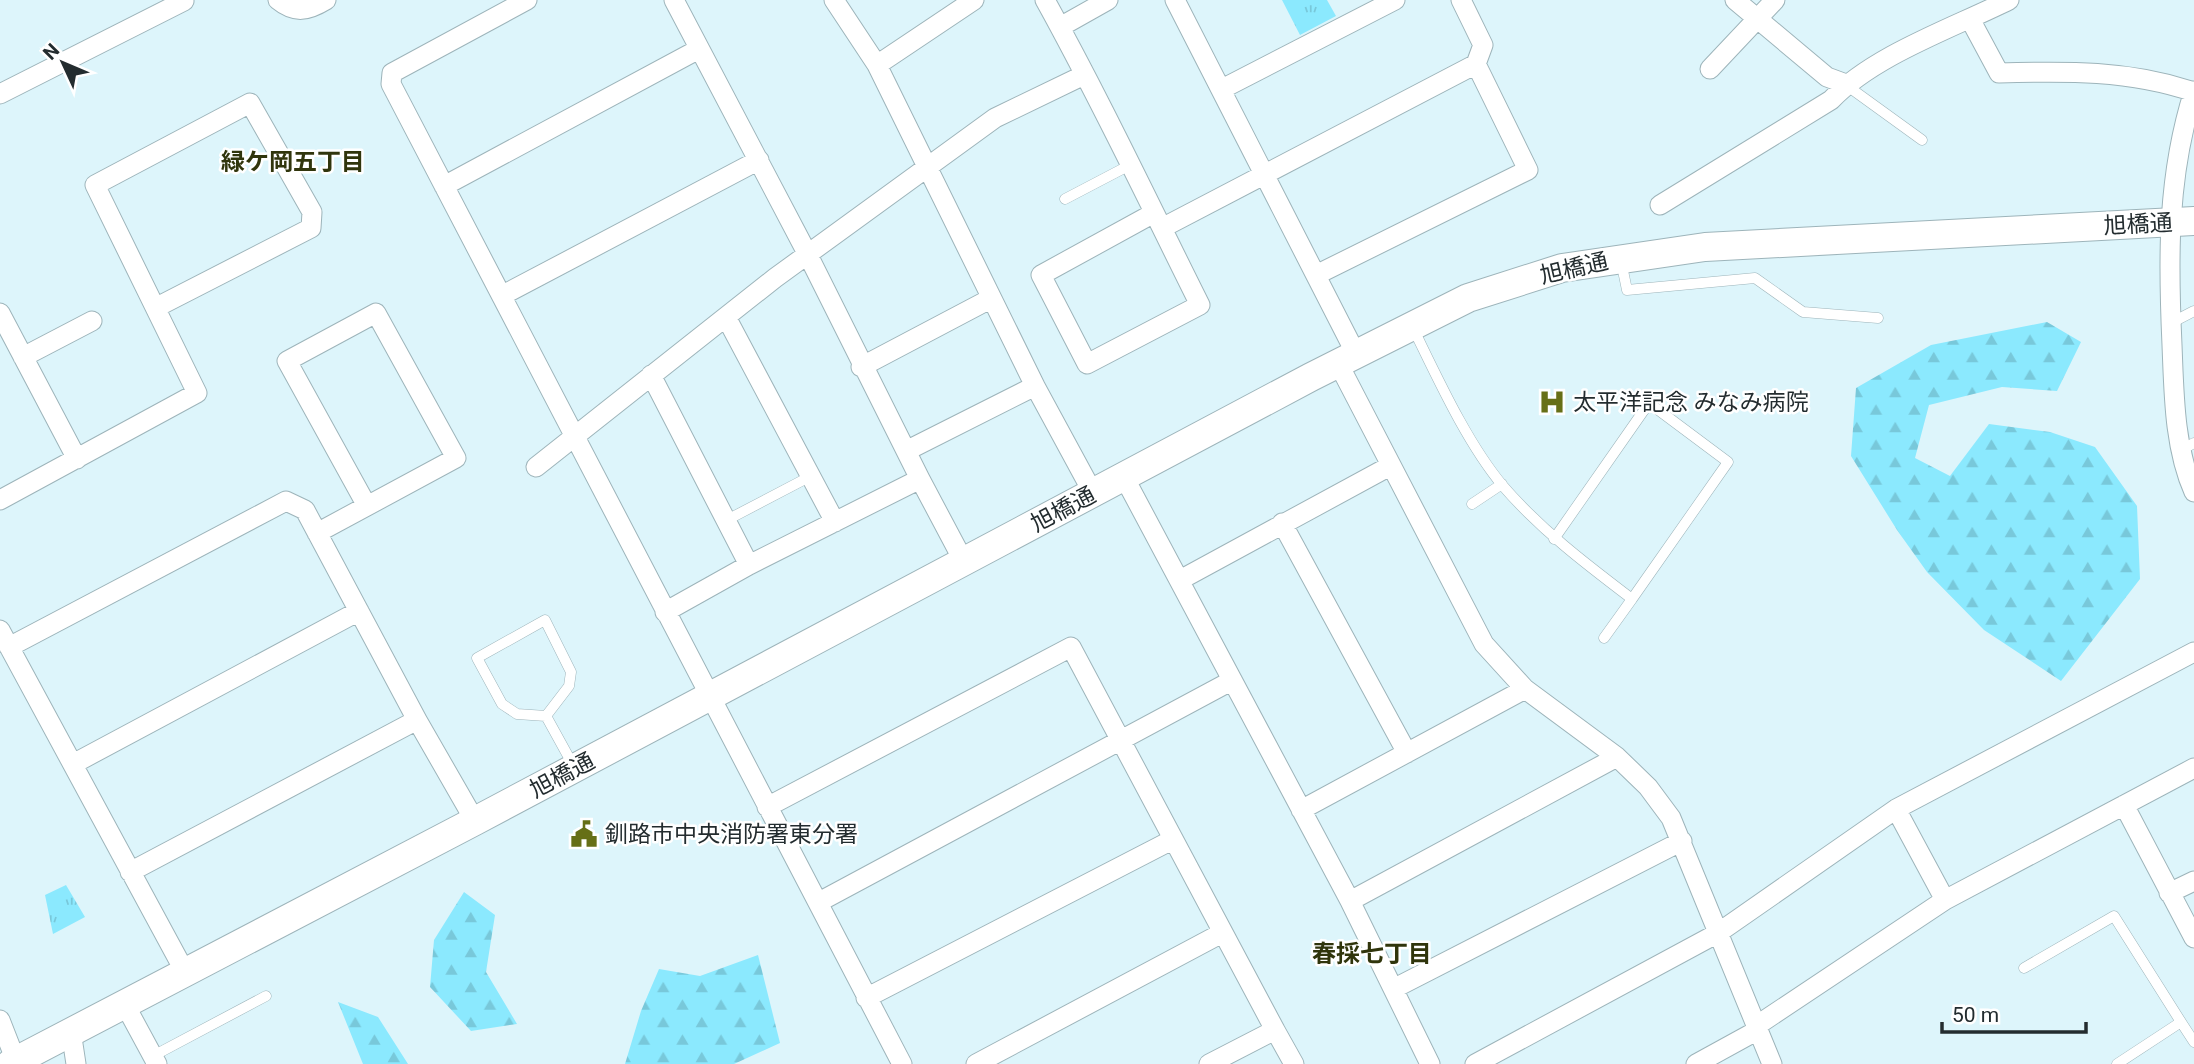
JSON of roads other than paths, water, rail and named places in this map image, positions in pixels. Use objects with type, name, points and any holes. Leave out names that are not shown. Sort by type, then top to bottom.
[{"type":"street","points":[[278,0],[294,10],[311,10],[327,0]]},
{"type":"street","points":[[527,0],[392,73],[391,84],[902,1064]]},
{"type":"street","points":[[674,0],[759,160],[861,367],[964,562]]},
{"type":"street","points":[[834,0],[877,65],[929,167],[990,299],[1093,493]]},
{"type":"street","points":[[877,65],[974,0]]},
{"type":"street","points":[[1045,0],[1060,27],[1130,165],[1158,221],[1200,305],[1087,364],[1041,275],[1158,221],[1264,173],[1476,64],[1483,45],[1461,0]]},
{"type":"street","points":[[1060,27],[1108,0]]},
{"type":"street","points":[[1175,0],[1316,275],[1390,466],[1484,644],[1525,689],[1617,757],[1648,787],[1682,841],[1772,1064]]},
{"type":"street","points":[[1222,89],[1395,0]]},
{"type":"street","points":[[1735,0],[1826,77],[1846,85]]},
{"type":"street","points":[[1710,69],[1775,0]]},
{"type":"street","points":[[1660,205],[1831,100],[1846,85],[1910,47],[2008,0]]},
{"type":"street","points":[[0,93],[184,1]]},
{"type":"street","points":[[1970,19],[1999,73],[2069,71],[2155,79],[2194,92],[2177,158],[2181,222],[2171,323],[2194,492]]},
{"type":"street","points":[[444,186],[699,49]]},
{"type":"street","points":[[1316,275],[1528,170],[1476,64]]},
{"type":"street","points":[[536,467],[726,317],[995,118],[1084,75]]},
{"type":"street","points":[[0,500],[197,393],[95,185],[250,103],[312,212],[311,228],[157,307]]},
{"type":"street","points":[[503,295],[759,160]]},
{"type":"street","name":"旭橋通","points":[[13,1062],[475,821],[1347,358],[1468,298],[1562,268],[1620,257],[1705,247],[2181,222]]},
{"type":"street","points":[[861,367],[990,299]]},
{"type":"street","points":[[0,313],[78,459]]},
{"type":"street","points":[[317,533],[456,458],[376,313],[287,361],[367,506]]},
{"type":"street","points":[[726,317],[835,522]]},
{"type":"street","points":[[23,357],[92,321]]},
{"type":"street","points":[[651,375],[749,565]]},
{"type":"street","points":[[906,451],[1035,386]]},
{"type":"street","points":[[1180,580],[1390,466]]},
{"type":"street","points":[[1124,477],[1350,901],[1430,1064]]},
{"type":"street","points":[[665,612],[749,565],[920,479]]},
{"type":"street","points":[[185,972],[4,638],[286,501],[305,510],[417,720],[475,821]]},
{"type":"street","points":[[1282,523],[1407,753]]},
{"type":"street","points":[[73,764],[359,611]]},
{"type":"street","points":[[767,807],[1071,647],[1294,1064]]},
{"type":"street","points":[[1475,1064],[1717,933],[1896,809],[2194,652]]},
{"type":"street","points":[[819,902],[1231,681]]},
{"type":"street","points":[[1301,810],[1525,689]]},
{"type":"street","points":[[130,872],[417,720]]},
{"type":"street","points":[[1350,901],[1617,757]]},
{"type":"street","points":[[1696,1064],[1757,1028],[1945,900],[2194,768]]},
{"type":"street","points":[[2124,805],[2194,938]]},
{"type":"street","points":[[1896,809],[1945,900]]},
{"type":"street","points":[[866,998],[1172,840]]},
{"type":"street","points":[[1395,988],[1682,841]]},
{"type":"street","points":[[2169,893],[2194,881]]},
{"type":"street","points":[[976,1064],[1222,933]]},
{"type":"street","points":[[124,1003],[155,1060]]},
{"type":"street","points":[[0,1020],[13,1062]]},
{"type":"street","points":[[1209,1064],[1275,1030]]},
{"type":"street","points":[[71,1031],[76,1064]]},
{"type":"lane","points":[[1846,85],[1922,140]]},
{"type":"lane","points":[[1065,199],[1130,165]]},
{"type":"lane","points":[[1620,257],[1627,290],[1755,278],[1803,312],[1878,318]]},
{"type":"lane","points":[[2171,323],[2193,314]]},
{"type":"lane","points":[[1411,325],[1451,405],[1502,484],[1554,539],[1632,599]]},
{"type":"lane","points":[[1554,539],[1650,403],[1728,462],[1604,638]]},
{"type":"lane","points":[[726,521],[811,476]]},
{"type":"lane","points":[[1472,504],[1502,484]]},
{"type":"lane","points":[[545,620],[572,672],[569,686],[546,716],[517,714],[502,704],[477,658],[545,620]]},
{"type":"lane","points":[[546,716],[575,768]]},
{"type":"lane","points":[[2024,968],[2114,916],[2194,1042]]},
{"type":"lane","points":[[155,1060],[266,996]]},
{"type":"lane","points":[[2117,1064],[2181,1022]]},
{"type":"place","name":"太平洋記念 みなみ病院","points":[[1552,402]]},
{"type":"place","name":"釧路市中央消防署東分署","points":[[584,834]]},
{"type":"district","name":"緑ケ岡五丁目","points":[[293,162]]},
{"type":"district","name":"春採七丁目","points":[[1372,954]]}]
